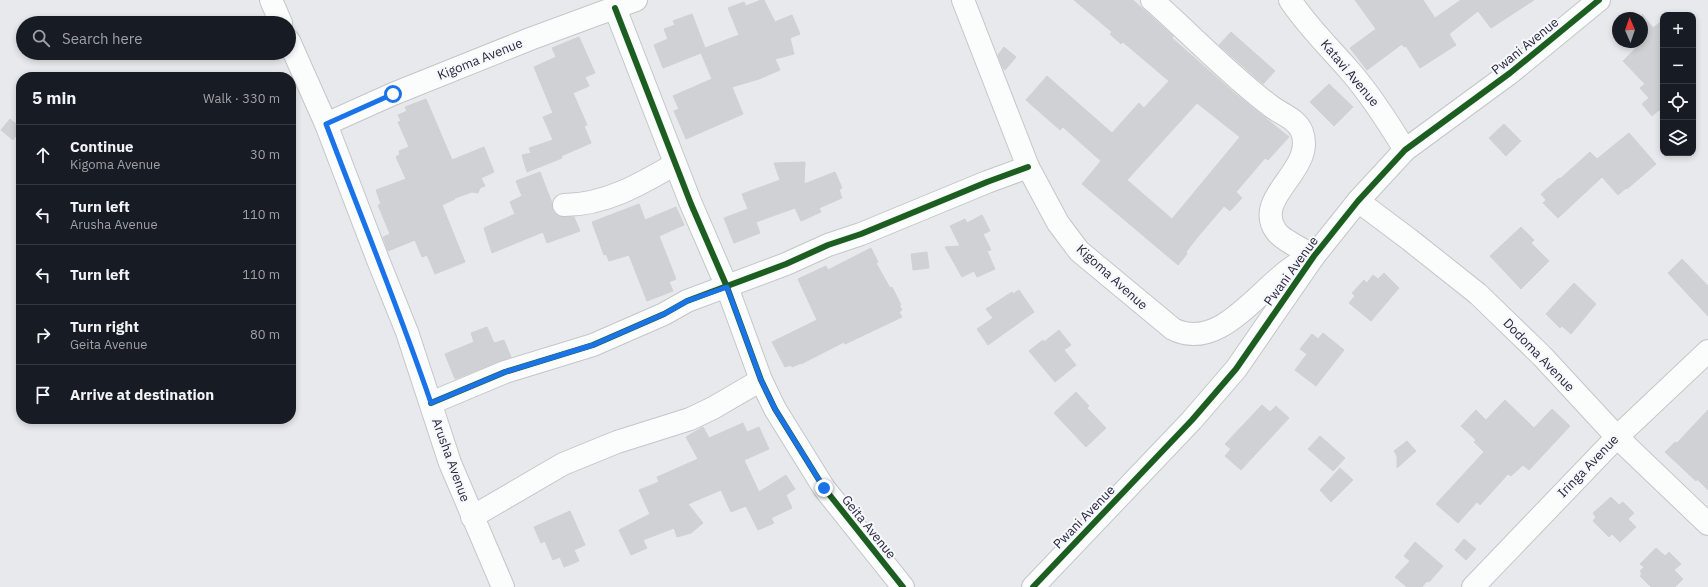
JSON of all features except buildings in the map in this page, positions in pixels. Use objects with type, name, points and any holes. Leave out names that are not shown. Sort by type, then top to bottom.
[{"type":"street","points":[[271,0],[278,16]]},
{"type":"street","name":"Kigoma Avenue","points":[[326,124],[393,94],[530,39],[636,0]]},
{"type":"street","name":"Kigoma Avenue","points":[[963,0],[1028,167],[1058,223],[1079,250],[1173,330],[1180,333],[1200,334],[1212,331],[1221,326],[1258,297],[1282,274],[1294,265],[1314,256]]},
{"type":"street","points":[[1152,0],[1252,91],[1273,108],[1295,122],[1301,130],[1305,140],[1303,156],[1296,170],[1280,189],[1271,210],[1271,214],[1276,232],[1314,256]]},
{"type":"street","name":"Katavi Avenue","points":[[1290,0],[1321,40],[1366,90],[1385,116],[1405,150]]},
{"type":"street","name":"Pwani Avenue","points":[[1033,587],[1192,420],[1236,368],[1314,256],[1358,201],[1405,150],[1510,73],[1599,0]]},
{"type":"street","name":"Geita Avenue","points":[[616,8],[675,164],[727,287],[761,380],[775,409],[824,488],[903,587]]},
{"type":"street","name":"Arusha Avenue","points":[[296,57],[326,124],[407,332],[450,463],[472,517],[494,584]]},
{"type":"street","points":[[564,205],[587,204],[603,200],[653,177],[675,164]]},
{"type":"street","points":[[431,403],[505,372],[593,345],[664,314],[687,301],[727,287],[1028,167]]},
{"type":"street","name":"Dodoma Avenue","points":[[1358,201],[1478,294],[1542,356],[1617,436],[1708,524]]},
{"type":"street","name":"Iringa Avenue","points":[[1473,587],[1617,436],[1708,352]]},
{"type":"street","points":[[472,517],[563,464],[617,442],[690,419],[713,408],[761,380]]},
{"type":"cycle path","points":[[1033,587],[1192,420],[1236,369],[1314,256],[1358,201],[1405,150],[1510,73],[1599,0]]},
{"type":"cycle path","points":[[615,8],[691,204],[727,287],[761,380],[775,409],[824,488],[903,587]]},
{"type":"cycle path","points":[[431,403],[505,372],[593,345],[664,314],[687,301],[786,264],[828,245],[861,234],[987,182],[1028,167]]},
{"type":"route","points":[[393,94],[326,124],[407,332],[431,403],[447,398],[505,372],[593,345],[664,314],[687,301],[727,287],[761,380],[775,409],[824,488]]}]
